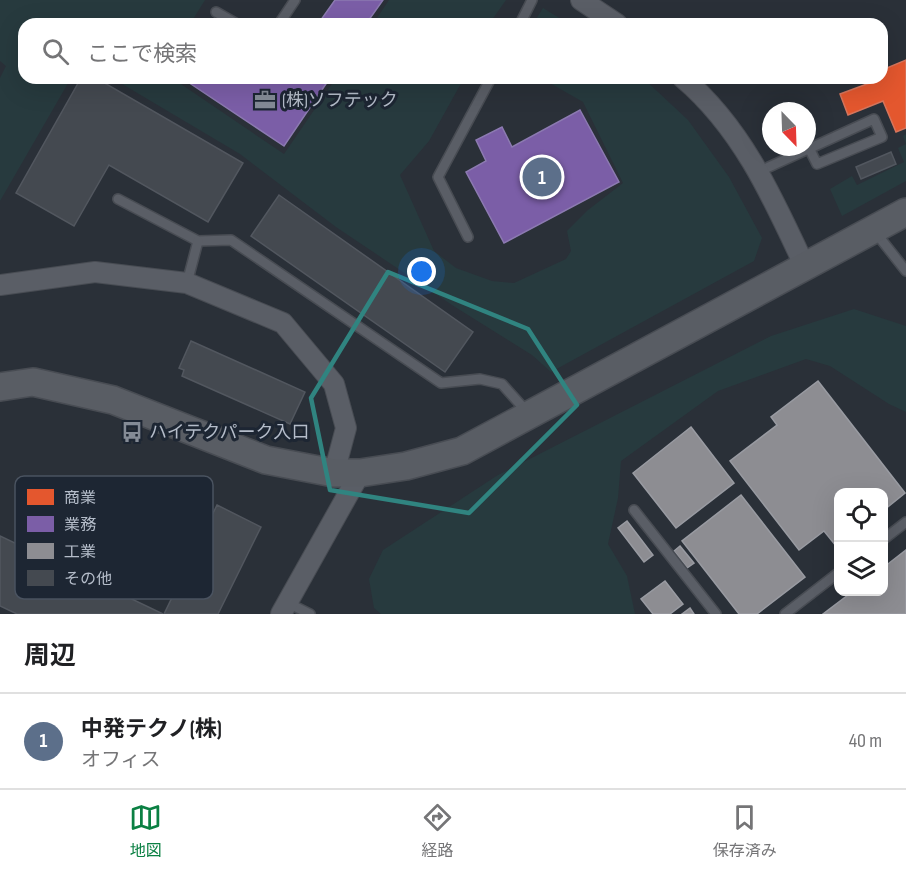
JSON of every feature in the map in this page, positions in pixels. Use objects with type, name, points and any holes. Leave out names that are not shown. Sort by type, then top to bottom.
[{"type":"street","points":[[581,0],[607,18]]},
{"type":"street","points":[[690,84],[703,95],[760,171],[805,267]]},
{"type":"street","points":[[0,387],[33,382],[112,400],[266,460],[347,473],[406,466],[462,451],[906,212]]},
{"type":"street","points":[[0,285],[95,272],[187,283],[283,323],[334,384],[346,428],[347,473],[284,608]]},
{"type":"lane","points":[[283,18],[295,0]]},
{"type":"lane","points":[[523,18],[532,0]]},
{"type":"lane","points":[[216,12],[226,18]]},
{"type":"lane","points":[[468,237],[438,177],[488,84]]},
{"type":"lane","points":[[874,119],[882,137],[817,164],[809,148],[874,119]]},
{"type":"lane","points":[[760,171],[792,156]]},
{"type":"lane","points":[[118,199],[198,241],[231,240],[441,383],[480,379],[502,384],[529,414]]},
{"type":"lane","points":[[873,230],[906,271]]},
{"type":"lane","points":[[187,283],[198,241]]},
{"type":"lane","points":[[634,510],[716,614]]},
{"type":"lane","points":[[888,536],[906,522]]},
{"type":"lane","points":[[785,614],[834,576]]},
{"type":"lane","points":[[284,608],[310,614]]},
{"type":"highlighted area","points":[[388,272],[528,329],[577,405],[469,513],[330,490],[311,398]]},
{"type":"green space","points":[[0,0],[205,0],[194,18],[18,18],[18,84],[68,84],[0,201],[0,78],[6,66],[0,61]]},
{"type":"green space","points":[[389,0],[506,0],[493,18],[377,18]]},
{"type":"green space","points":[[543,8],[559,18],[537,18]]},
{"type":"green space","points":[[122,84],[181,84],[284,154],[332,84],[461,84],[429,141],[400,175],[434,251],[456,268],[492,281],[514,283],[566,259],[571,251],[567,231],[588,210],[623,183],[583,102],[552,84],[649,84],[688,120],[729,177],[762,238],[754,261],[551,372],[532,355],[452,305],[336,227],[240,154]]},
{"type":"green space","points":[[906,144],[906,181],[842,216],[830,189],[852,176],[857,185],[904,162],[898,148]]},
{"type":"green space","points":[[854,309],[906,326],[906,412],[889,404],[830,366],[806,359],[718,391],[621,461],[618,498],[608,544],[627,576],[635,614],[381,614],[374,608],[369,579],[383,550],[498,475],[771,336]]},
{"type":"building: 商業","points":[[906,60],[906,128],[896,132],[883,101],[848,115],[840,94],[867,84],[888,84],[888,68]]},
{"type":"building: 業務","points":[[335,0],[383,0],[370,18],[322,18]]},
{"type":"building: 業務","name":"(株)ソフテック","points":[[191,84],[326,84],[284,146]]},
{"type":"building: 業務","points":[[580,110],[619,182],[504,243],[466,172],[486,161],[476,140],[502,127],[512,147]]},
{"type":"building: 工業","points":[[818,381],[905,493],[888,507],[888,488],[834,488],[834,544],[824,531],[799,550],[730,461],[777,425],[771,417]]},
{"type":"building: 工業","points":[[691,427],[734,483],[676,528],[633,473]]},
{"type":"building: 工業","points":[[741,495],[805,577],[757,614],[739,614],[682,541]]},
{"type":"building: 工業","points":[[627,521],[653,555],[644,562],[618,528]]},
{"type":"building: 工業","points":[[680,546],[694,563],[687,568],[674,551]]},
{"type":"building: 工業","points":[[906,550],[906,614],[823,614],[847,596],[888,596],[888,564]]},
{"type":"building: 工業","points":[[665,581],[683,604],[670,614],[653,614],[641,599]]},
{"type":"building: 工業","points":[[690,608],[694,614],[682,614]]},
{"type":"building: その他","points":[[78,84],[106,84],[243,163],[208,222],[109,165],[74,226],[16,193]]},
{"type":"building: その他","points":[[891,152],[896,164],[861,179],[856,167]]},
{"type":"building: その他","points":[[279,195],[473,332],[445,372],[251,236]]},
{"type":"building: その他","points":[[191,341],[305,392],[290,424],[182,376],[184,370],[179,368]]},
{"type":"building: その他","points":[[217,505],[261,527],[218,614],[164,614],[171,599],[213,599],[213,513]]},
{"type":"building: その他","points":[[0,536],[15,543],[15,599],[132,599],[163,614],[17,614],[0,606]]},
{"type":"place","name":"(株)ソフテック","points":[[265,100]]},
{"type":"place","name":"中発テクノ(株)","points":[[542,177]]},
{"type":"place","name":"ハイテクパーク入口","points":[[132,432]]}]
